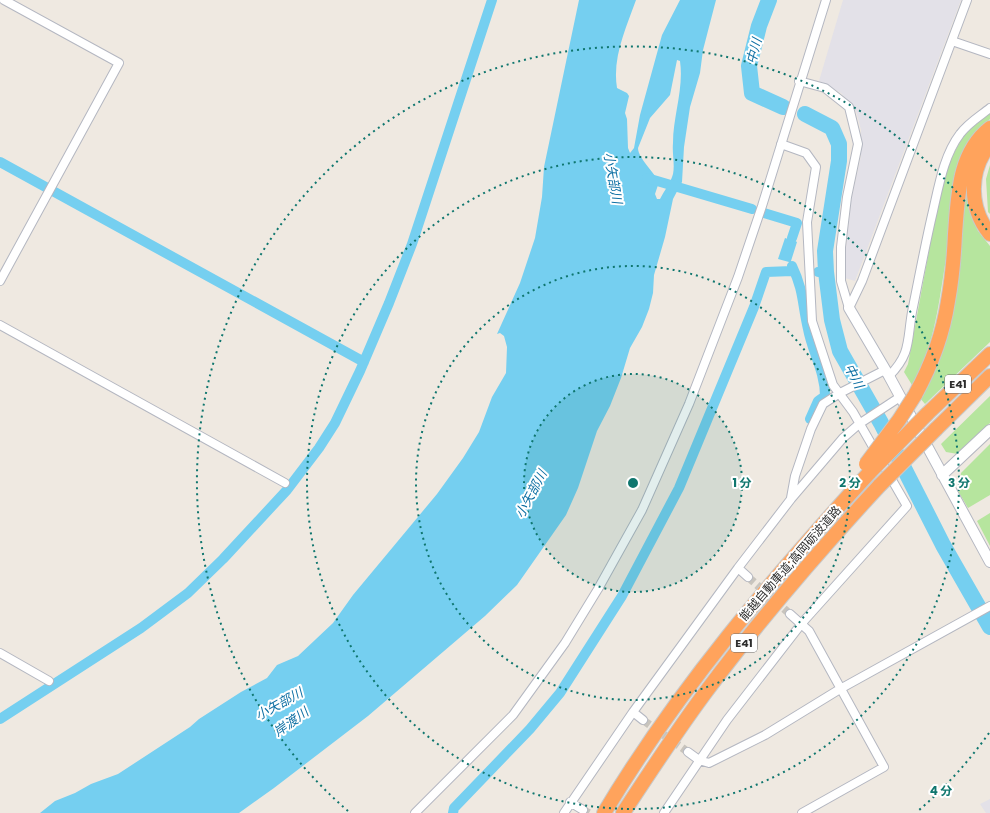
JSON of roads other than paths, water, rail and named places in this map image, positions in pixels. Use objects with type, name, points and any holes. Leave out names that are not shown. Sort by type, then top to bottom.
[{"type":"highway","points":[[868,468],[915,395],[936,346],[948,302],[961,179],[970,152],[976,142],[990,128]]},
{"type":"highway","points":[[990,144],[977,167],[974,192],[979,217],[990,234]]},
{"type":"highway","name":"E41","points":[[868,468],[990,354]]},
{"type":"highway","name":"能越自動車道;高岡砺波道路","points":[[623,813],[677,732],[749,636],[794,580],[880,485],[990,376]]},
{"type":"highway","points":[[936,429],[990,382]]},
{"type":"highway","name":"能越自動車道;高岡砺波道路","points":[[604,813],[651,741],[805,535],[868,468]]},
{"type":"street","points":[[0,281],[119,63],[4,0]]},
{"type":"street","points":[[415,813],[513,715],[565,643],[598,589],[642,510],[689,404],[738,277],[781,144],[799,81],[826,0]]},
{"type":"street","points":[[849,308],[862,281],[967,0]]},
{"type":"street","points":[[952,41],[990,54]]},
{"type":"street","points":[[799,81],[825,88],[849,107],[858,144],[847,197],[841,247],[841,281],[849,308],[887,373],[990,562]]},
{"type":"street","points":[[791,499],[795,476],[811,429],[823,404],[864,380],[887,373],[900,365],[906,354],[909,327],[940,178],[950,150],[960,133],[990,108]]},
{"type":"street","points":[[664,813],[726,720],[802,623],[907,506],[843,391],[833,385],[812,321],[807,222],[816,167],[806,153],[781,144]]},
{"type":"street","points":[[0,325],[285,483]]},
{"type":"street","points":[[564,813],[570,802],[633,712],[738,568],[791,499],[843,438],[861,422],[900,398]]},
{"type":"street","points":[[942,475],[990,430]]},
{"type":"street","points":[[738,568],[748,577]]},
{"type":"street","points":[[688,752],[699,760],[709,763],[765,735],[840,689],[990,606]]},
{"type":"street","points":[[790,614],[802,623],[809,631],[884,767],[802,813]]},
{"type":"street","points":[[0,653],[49,681]]},
{"type":"street","points":[[633,712],[643,720]]},
{"type":"street","points":[[570,802],[583,810]]},
{"type":"water","points":[[579,0],[636,0],[624,32],[616,66],[617,88],[627,93],[629,96],[625,113],[627,119],[628,148],[630,153],[634,148],[640,115],[662,35],[680,0],[716,0],[703,50],[700,73],[690,107],[684,147],[682,182],[673,199],[665,237],[654,275],[653,293],[649,309],[642,327],[630,348],[621,378],[610,406],[597,431],[578,488],[566,515],[517,585],[485,616],[368,716],[239,813],[40,813],[55,801],[75,793],[91,784],[118,774],[190,727],[199,719],[241,692],[267,678],[277,665],[298,656],[333,623],[353,595],[437,494],[463,458],[479,432],[492,397],[506,373],[507,347],[504,336],[500,333],[497,334],[520,283],[535,238],[542,197],[544,167]],"holes":[[[677,60],[680,61],[681,82],[673,133],[673,174],[660,199],[657,199],[655,194],[659,182],[643,161],[638,148],[650,118],[670,95]]]},
{"type":"water","points":[[789,237],[797,242],[791,261],[793,265],[790,266],[789,262],[778,259],[785,238],[788,239]]},
{"type":"waterway","points":[[0,719],[141,628],[188,593],[223,559],[287,490],[319,448],[335,423],[360,371],[412,244],[492,0]]},
{"type":"waterway","name":"中川","points":[[769,0],[759,26],[749,66],[752,93],[783,107]]},
{"type":"waterway","name":"中川","points":[[805,114],[832,128],[839,144],[839,161],[825,251],[832,320],[840,351],[881,423],[943,545],[990,627]]},
{"type":"waterway","points":[[0,162],[364,362]]},
{"type":"waterway","points":[[647,178],[752,209]]},
{"type":"waterway","points":[[764,213],[797,223],[792,238]]},
{"type":"waterway","points":[[792,266],[801,290],[810,337],[823,378],[825,396],[818,401],[810,419]]},
{"type":"waterway","points":[[453,813],[454,808],[530,729],[560,693],[622,596],[679,488],[754,307],[766,272],[792,271]]},
{"type":"waterway","name":"中川","points":[[818,272],[826,272]]},
{"type":"tunnel","points":[[748,577],[790,614]]},
{"type":"tunnel","points":[[643,720],[688,752]]},
{"type":"tunnel","points":[[583,810],[589,813]]},
{"type":"water label","name":"小矢部川","points":[[613,178]]},
{"type":"water label","name":"小矢部川","points":[[531,494]]},
{"type":"water label","name":"小矢部川","points":[[279,704]]},
{"type":"water label","name":"岸渡川","points":[[291,722]]}]
